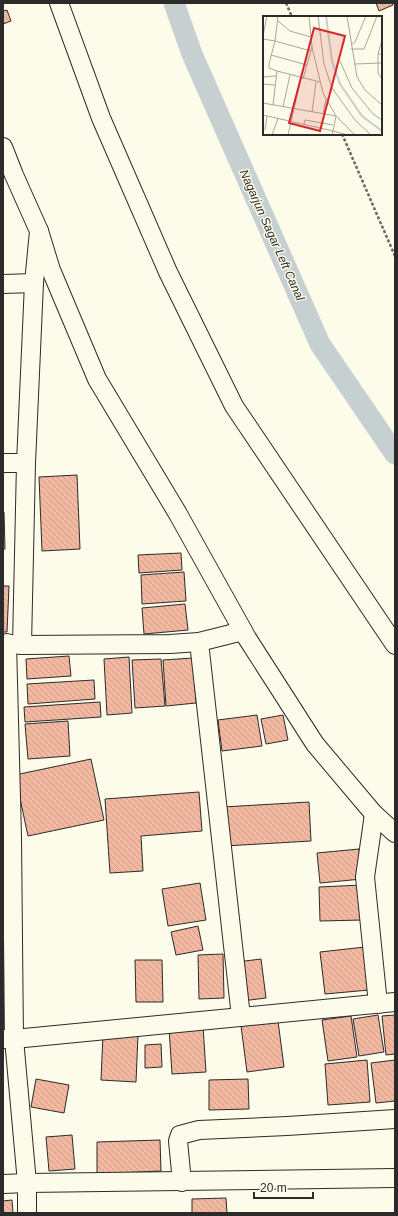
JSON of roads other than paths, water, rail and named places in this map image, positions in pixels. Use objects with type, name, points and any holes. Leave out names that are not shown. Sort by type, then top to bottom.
[{"type":"street","points":[[59,3],[101,118],[165,265],[234,406],[395,645]]},
{"type":"street","points":[[3,147],[39,231],[51,270],[97,379],[178,514],[243,631],[315,744],[374,814],[395,833]]},
{"type":"street","points":[[27,1213],[27,1183],[8,1039],[12,830],[11,644],[26,463],[34,283],[39,231]]},
{"type":"street","points":[[3,284],[34,283]]},
{"type":"street","points":[[3,463],[26,463]]},
{"type":"street","points":[[11,644],[170,644],[199,642],[243,631]]},
{"type":"street","points":[[199,642],[241,1017]]},
{"type":"street","points":[[8,1039],[387,1003],[364,877],[374,814]]},
{"type":"street","points":[[182,1182],[178,1141],[180,1135],[188,1132],[199,1130],[295,1126],[395,1119]]},
{"type":"street","points":[[3,1184],[395,1178]]},
{"type":"waterway","name":"Nagarjun Sagar Left Canal","points":[[174,3],[192,54],[320,344],[395,454]]}]
